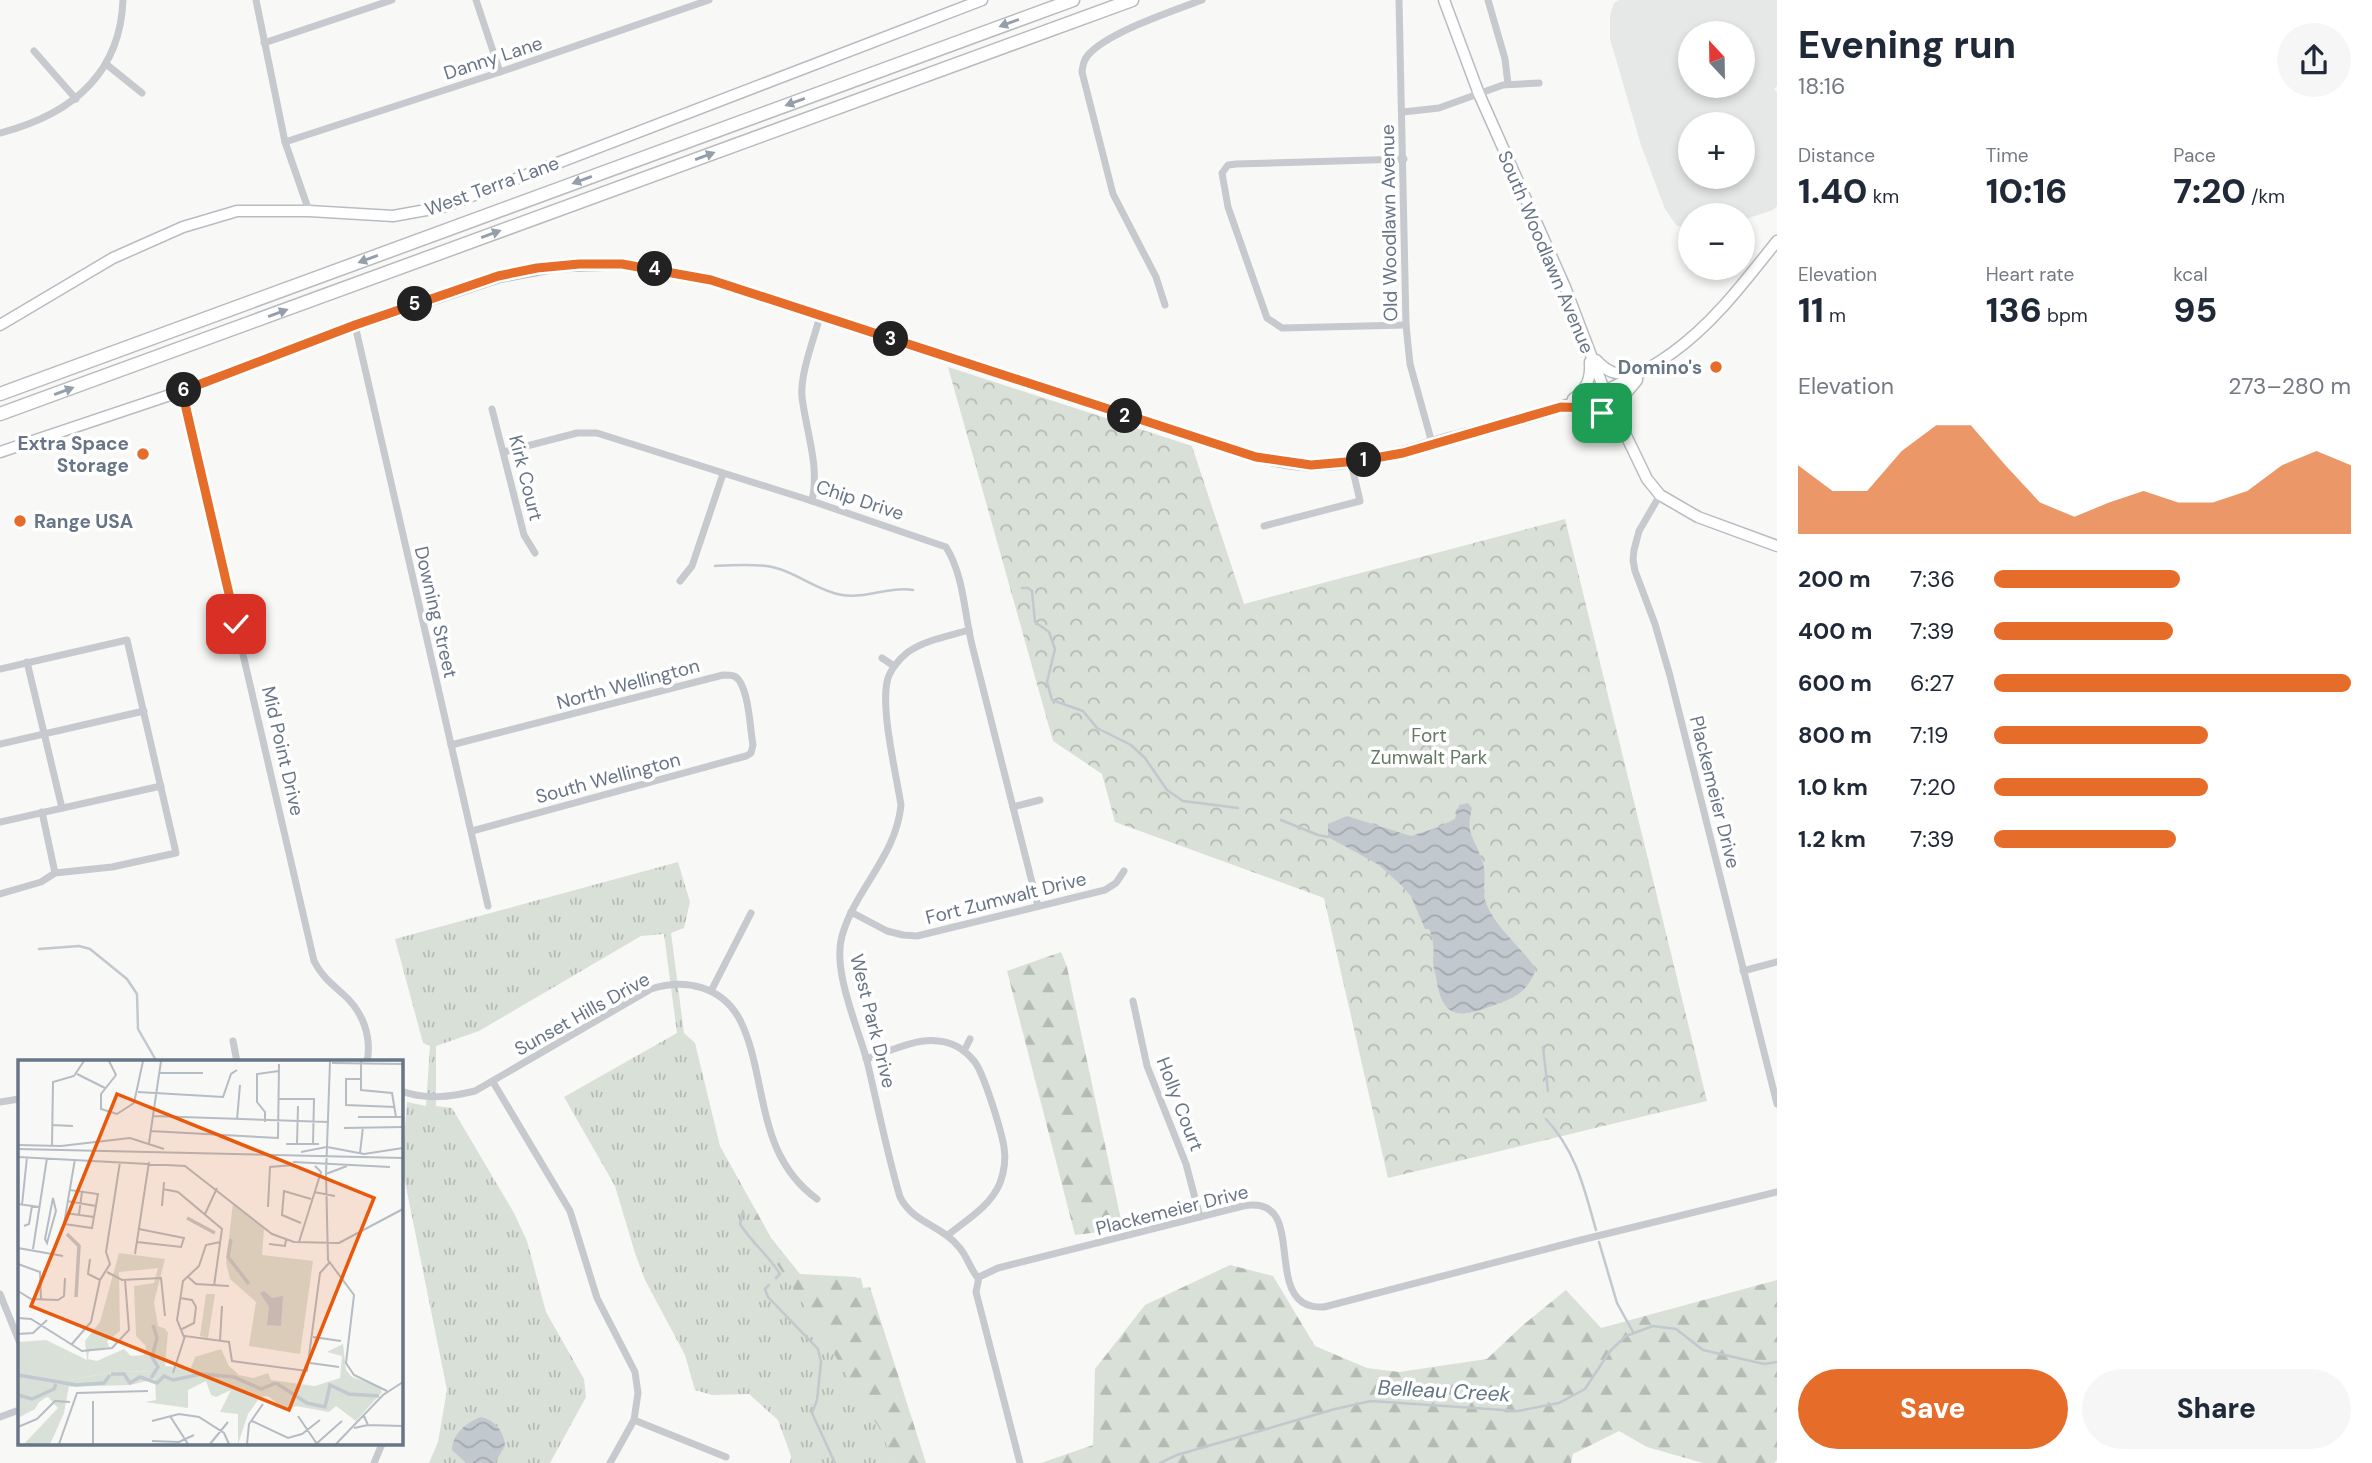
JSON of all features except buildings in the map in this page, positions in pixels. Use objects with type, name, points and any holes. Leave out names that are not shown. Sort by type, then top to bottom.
[{"type":"highway","points":[[0,394],[1073,0]]},
{"type":"highway","points":[[0,414],[1132,0]]},
{"type":"street","points":[[0,133],[50,116],[76,99],[106,64],[119,29],[123,0]]},
{"type":"street","points":[[256,0],[285,142],[309,211]]},
{"type":"street","points":[[264,43],[392,0]]},
{"type":"street","points":[[476,0],[500,72]]},
{"type":"street","name":"Danny Lane","points":[[285,142],[709,0]]},
{"type":"street","name":"West Terra Lane","points":[[0,325],[113,258],[183,227],[237,211],[309,211],[393,216],[443,207],[982,0]]},
{"type":"street","points":[[1165,305],[1156,277],[1112,194],[1082,72],[1083,63],[1088,54],[1100,45],[1139,24],[1202,0]]},
{"type":"street","name":"Old Woodlawn Avenue","points":[[1399,0],[1406,325],[1410,363],[1432,443]]},
{"type":"street","name":"South Woodlawn Avenue","points":[[1444,0],[1479,94],[1565,287],[1605,392],[1642,470],[1660,495],[1698,517],[1777,546]]},
{"type":"street","points":[[1488,0],[1505,59],[1508,84]]},
{"type":"street","points":[[34,51],[76,99]]},
{"type":"street","points":[[106,64],[142,93]]},
{"type":"street","points":[[1403,112],[1439,108],[1508,84],[1539,83]]},
{"type":"street","points":[[1404,159],[1236,164],[1228,165],[1222,173],[1228,207],[1266,318],[1271,323],[1290,329],[1406,325]]},
{"type":"street","points":[[0,452],[182,391],[355,325],[498,276],[537,268],[622,264],[702,278],[1256,457],[1311,465],[1351,462],[1403,453],[1528,418],[1605,392],[1673,353],[1706,325],[1730,300],[1777,241]]},
{"type":"street","points":[[812,501],[816,476],[802,394],[804,375],[820,316]]},
{"type":"street","name":"Downing Street","points":[[355,325],[488,906]]},
{"type":"street","points":[[1590,352],[1604,368],[1615,374],[1624,375],[1653,366]]},
{"type":"street","points":[[1561,407],[1581,394],[1586,387],[1590,378],[1590,352]]},
{"type":"street","points":[[1623,431],[1623,397],[1631,385],[1653,366]]},
{"type":"street","name":"Mid Point Drive","points":[[182,391],[314,961],[328,982],[345,995],[358,1011],[366,1027],[367,1060]]},
{"type":"street","points":[[1561,407],[1591,408],[1602,413],[1623,431]]},
{"type":"street","name":"Kirk Court","points":[[492,409],[524,535],[535,553]]},
{"type":"street","name":"Chip Drive","points":[[504,452],[577,433],[597,433],[812,501],[946,547],[955,561],[969,630],[1038,906]]},
{"type":"street","points":[[1264,526],[1360,501],[1351,462]]},
{"type":"street","points":[[680,581],[692,566],[723,474]]},
{"type":"street","name":"Plackemeier Drive","points":[[1660,495],[1643,523],[1637,540],[1634,550],[1635,571],[1655,624],[1670,676],[1777,1104]]},
{"type":"street","points":[[882,658],[894,666],[909,651],[921,644],[969,630]]},
{"type":"street","points":[[0,669],[127,640],[176,853],[112,867],[55,873],[41,882],[0,894]]},
{"type":"street","points":[[27,663],[62,808]]},
{"type":"street","name":"West Park Drive","points":[[894,666],[887,679],[885,699],[901,805],[899,821],[894,838],[851,912],[843,932],[839,950],[842,977],[901,1197],[910,1212],[919,1220],[948,1236],[959,1246],[978,1278]]},
{"type":"street","name":"North Wellington","points":[[451,745],[723,675],[734,676],[745,692],[753,745],[751,753]]},
{"type":"street","points":[[0,744],[144,711]]},
{"type":"street","name":"South Wellington","points":[[472,831],[746,757],[751,753]]},
{"type":"street","points":[[0,822],[161,786]]},
{"type":"street","points":[[1013,807],[1040,800]]},
{"type":"street","points":[[42,812],[55,873]]},
{"type":"street","name":"Fort Zumwalt Drive","points":[[851,912],[887,931],[917,936],[1105,890],[1116,883],[1124,871]]},
{"type":"street","points":[[751,913],[711,991],[722,998],[739,1018],[777,1150],[799,1185],[817,1199]]},
{"type":"street","points":[[1743,971],[1777,962]]},
{"type":"street","name":"Sunset Hills Drive","points":[[402,1091],[432,1097],[457,1096],[475,1091],[651,989],[690,984],[711,991]]},
{"type":"street","name":"Holly Court","points":[[1133,1001],[1147,1066],[1186,1164],[1200,1217]]},
{"type":"street","points":[[866,1059],[931,1040],[946,1042],[964,1051],[975,1062],[981,1074],[1004,1148],[1005,1161],[1001,1182],[991,1199],[948,1236]]},
{"type":"street","points":[[964,1051],[970,1040]]},
{"type":"street","points":[[233,1041],[237,1060]]},
{"type":"street","points":[[493,1082],[570,1212],[597,1298],[635,1372],[638,1394],[634,1420],[610,1463]]},
{"type":"street","points":[[0,1102],[18,1099]]},
{"type":"street","name":"Plackemeier Drive","points":[[978,1278],[998,1268],[1253,1204],[1267,1206],[1280,1228],[1293,1291],[1304,1303],[1324,1307],[1777,1192]]},
{"type":"street","points":[[978,1278],[976,1292],[1020,1463]]},
{"type":"street","points":[[0,1294],[18,1339]]},
{"type":"street","points":[[0,1417],[18,1410]]},
{"type":"street","points":[[634,1420],[726,1457]]},
{"type":"street","points":[[374,1463],[381,1446]]},
{"type":"shaded area","points":[[1619,0],[1777,0],[1777,86],[1774,89],[1777,92],[1777,206],[1773,210],[1755,216],[1755,203],[1678,203],[1678,226],[1676,225],[1665,209],[1641,145],[1610,39],[1610,16],[1614,3]]},
{"type":"green space","name":"Fort Zumwalt Park","points":[[948,367],[1192,446],[1244,604],[1565,519],[1707,1101],[1388,1178],[1324,898],[1115,822],[1102,774],[1053,741]]},
{"type":"green space","points":[[678,862],[690,902],[684,928],[671,933],[684,1033],[695,1043],[720,1146],[771,1238],[800,1274],[856,1277],[891,1463],[790,1463],[791,1456],[778,1420],[749,1394],[712,1395],[695,1390],[685,1355],[645,1280],[615,1186],[564,1097],[677,1033],[664,934],[641,936],[479,1031],[436,1046],[436,1106],[452,1108],[514,1213],[527,1241],[546,1312],[584,1379],[586,1397],[550,1463],[429,1463],[438,1442],[447,1390],[402,1167],[407,1102],[426,1106],[430,1046],[423,1043],[395,939]]},
{"type":"green space","points":[[1061,952],[1067,967],[1123,1229],[1075,1235],[1007,971]]},
{"type":"green space","points":[[756,1211],[771,1238],[800,1275],[861,1278],[863,1288],[870,1287],[926,1463],[891,1463],[884,1436],[804,1305],[751,1225]]},
{"type":"green space","points":[[1230,1265],[1273,1276],[1315,1346],[1367,1368],[1399,1372],[1487,1359],[1566,1290],[1601,1328],[1777,1280],[1777,1460],[1774,1463],[1703,1463],[1647,1447],[1619,1431],[1573,1454],[1571,1463],[1041,1463],[1093,1445],[1095,1369],[1145,1305]]},
{"type":"water","points":[[1468,803],[1472,808],[1469,824],[1471,835],[1484,866],[1486,903],[1495,920],[1536,969],[1528,984],[1514,997],[1480,1010],[1460,1013],[1447,1008],[1442,1001],[1433,965],[1432,937],[1429,929],[1425,929],[1411,896],[1379,865],[1328,837],[1328,824],[1347,816],[1411,836],[1455,819],[1459,805]]},
{"type":"water","points":[[481,1417],[498,1427],[505,1446],[495,1463],[466,1463],[452,1450],[453,1444],[461,1429]]},
{"type":"waterway","points":[[715,566],[769,566],[842,595],[913,590]]},
{"type":"waterway","points":[[1022,588],[1032,591],[1035,622],[1049,632],[1055,649],[1047,682],[1052,700],[1083,711],[1097,728],[1131,745],[1145,758],[1167,790],[1183,801],[1238,808]]},
{"type":"waterway","points":[[1281,820],[1328,837]]},
{"type":"waterway","points":[[39,949],[79,946],[90,949],[127,979],[137,994],[138,1029],[156,1060]]},
{"type":"waterway","points":[[1543,1047],[1548,1091]]},
{"type":"waterway","points":[[1546,1119],[1572,1158],[1596,1230]]},
{"type":"waterway","points":[[743,1211],[740,1224],[780,1274],[776,1278]]},
{"type":"waterway","points":[[1599,1242],[1617,1303],[1633,1332]]},
{"type":"waterway","points":[[769,1285],[765,1289],[768,1297],[818,1349],[821,1362],[817,1400],[812,1413],[835,1463]]},
{"type":"waterway","name":"Belleau Creek","points":[[1160,1463],[1177,1455],[1371,1401],[1518,1411],[1559,1403],[1585,1389],[1610,1351],[1626,1336],[1653,1326],[1676,1329],[1703,1350],[1764,1364],[1777,1362]]},
{"type":"place","name":"Domino's","points":[[1716,367]]},
{"type":"place","name":"Extra Space Storage","points":[[143,454]]},
{"type":"place","name":"Range USA","points":[[20,521]]},
{"type":"route","points":[[236,624],[182,391],[466,286],[537,268],[622,264],[711,280],[1256,457],[1311,465],[1358,461],[1403,453],[1561,407],[1591,408],[1602,413]]}]
